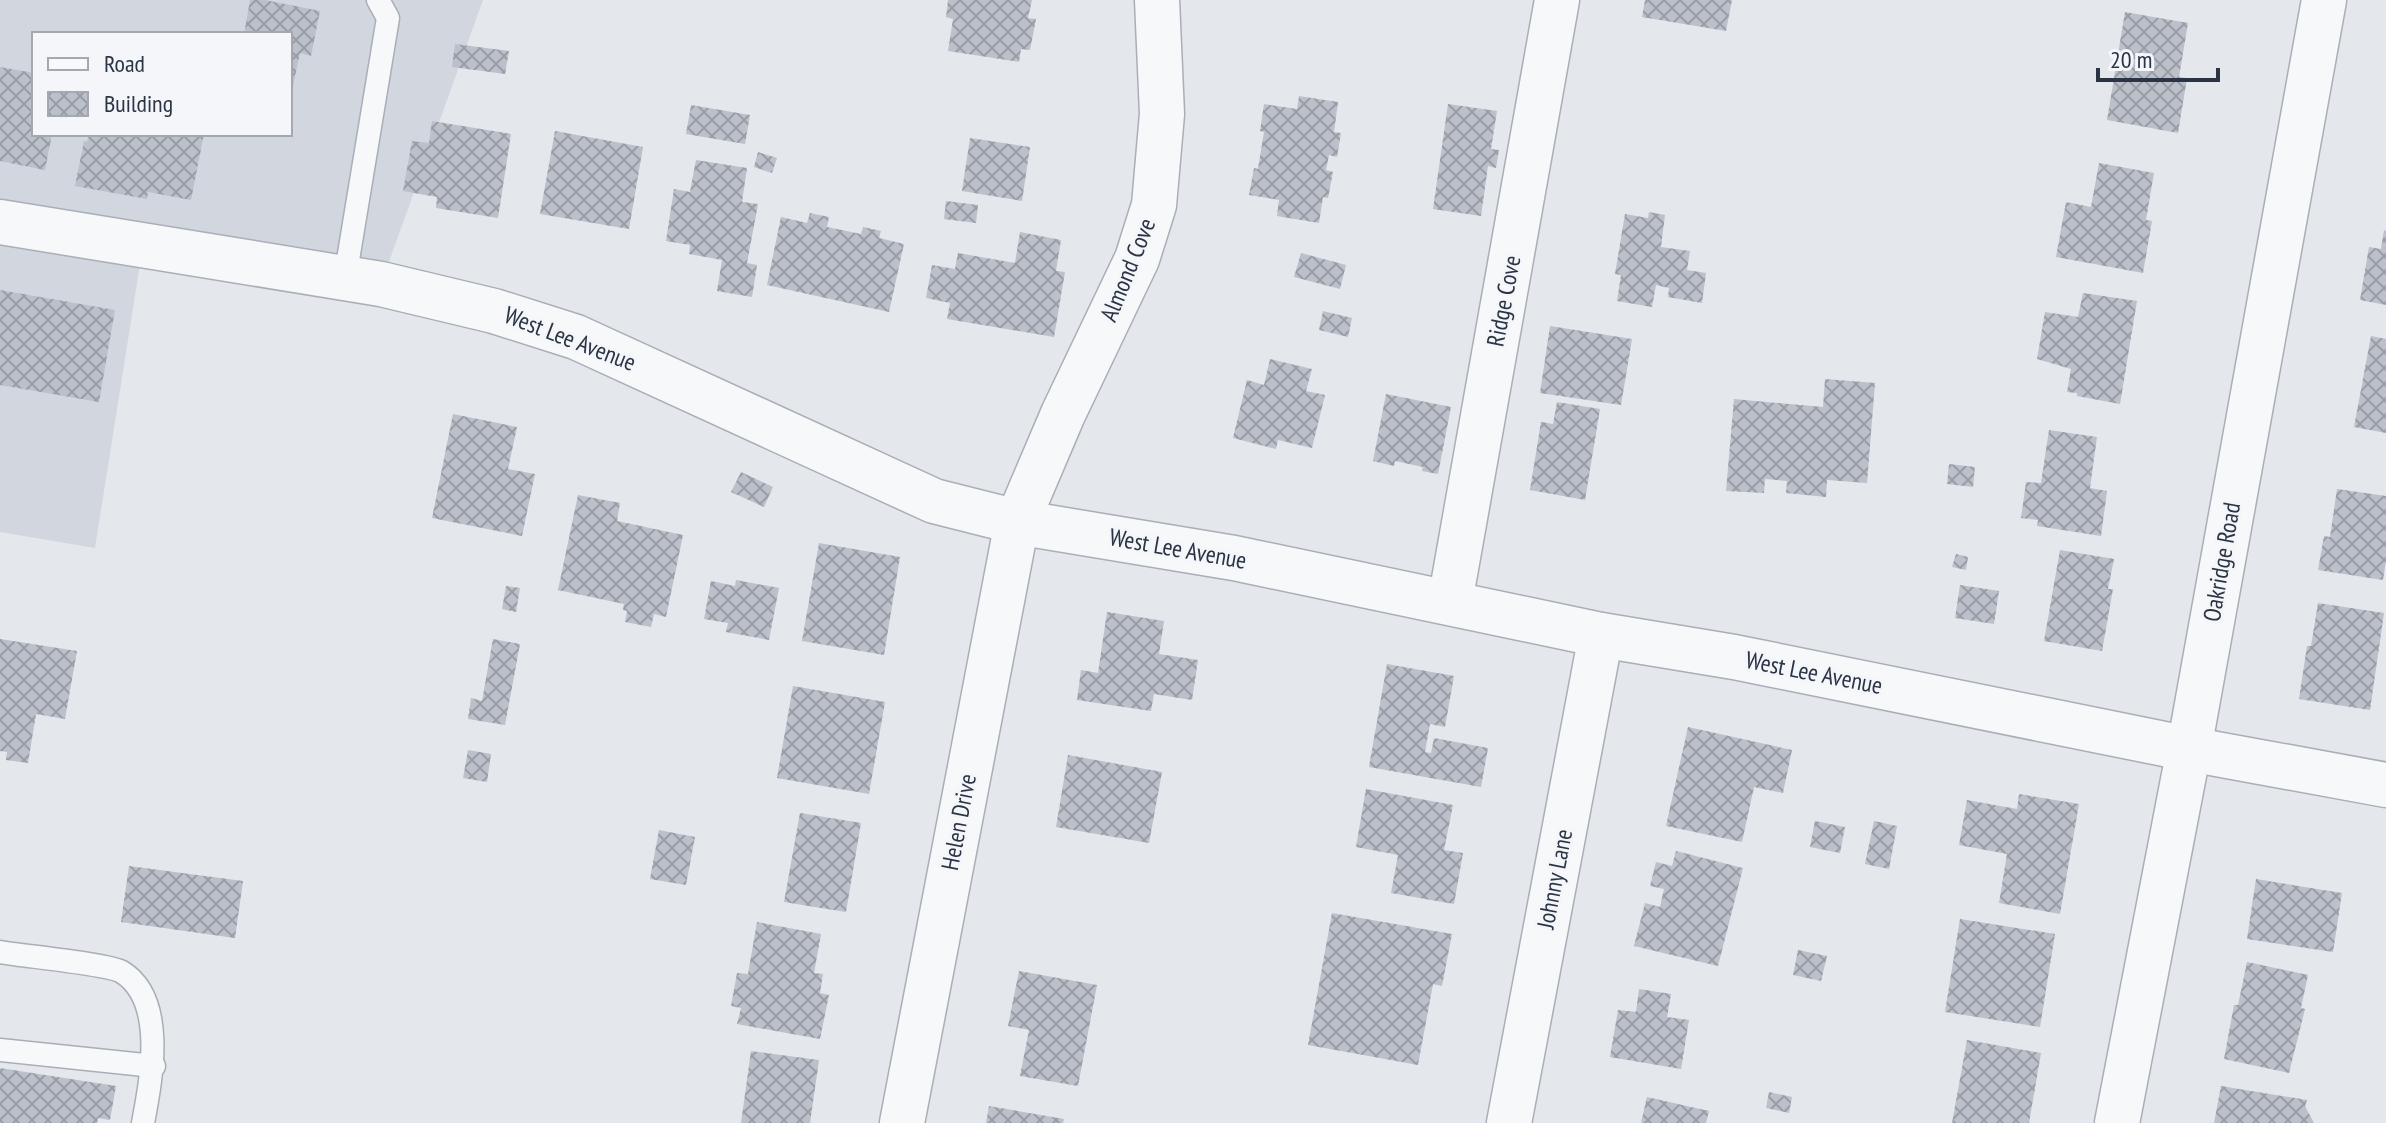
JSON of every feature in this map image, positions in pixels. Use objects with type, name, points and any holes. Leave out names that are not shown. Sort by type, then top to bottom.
[{"type":"street","name":"Almond Cove","points":[[1017,522],[1063,414],[1137,259],[1154,205],[1162,114],[1157,0]]},
{"type":"street","name":"Ridge Cove","points":[[1450,602],[1557,0]]},
{"type":"street","name":"Oakridge Road","points":[[2117,1123],[2189,749],[2324,0]]},
{"type":"street","name":"West Lee Avenue","points":[[0,222],[381,284],[494,311],[576,337],[934,501],[1017,522],[1234,558],[1601,635],[1734,657],[2189,749],[2386,785]]},
{"type":"street","name":"Helen Drive","points":[[902,1123],[1017,522]]},
{"type":"street","name":"Johnny Lane","points":[[1509,1123],[1601,635]]},
{"type":"lane","points":[[345,278],[388,18],[378,0]]},
{"type":"lane","points":[[0,952],[120,970],[140,988],[148,1010],[154,1066],[143,1123]]},
{"type":"lane","points":[[0,1050],[154,1066]]},
{"type":"shaded area","points":[[0,0],[483,0],[381,284],[0,219]]},
{"type":"shaded area","points":[[0,220],[143,245],[95,548],[0,532]]},
{"type":"building","points":[[250,0],[320,11],[311,56],[300,53],[292,90],[292,32],[244,32]]},
{"type":"building","points":[[948,0],[1032,0],[1028,18],[1036,19],[1030,50],[1021,49],[1019,62],[948,51],[953,19],[946,17]]},
{"type":"building","points":[[1645,0],[1732,0],[1726,31],[1642,17]]},
{"type":"building","points":[[2125,12],[2188,23],[2179,77],[2187,78],[2178,133],[2107,120]]},
{"type":"building","points":[[455,44],[509,51],[505,74],[452,67]]},
{"type":"building","points":[[0,67],[32,73],[32,136],[52,136],[45,170],[0,161]]},
{"type":"building","points":[[1299,96],[1338,102],[1334,132],[1341,133],[1337,157],[1329,155],[1326,170],[1333,172],[1328,198],[1323,197],[1319,223],[1277,216],[1279,200],[1249,195],[1254,168],[1258,169],[1264,132],[1260,131],[1264,104],[1297,109]]},
{"type":"building","points":[[1448,104],[1497,111],[1491,149],[1499,150],[1496,168],[1488,166],[1481,216],[1433,209]]},
{"type":"building","points":[[691,105],[750,115],[745,144],[686,134]]},
{"type":"building","points":[[432,121],[511,134],[498,218],[436,208],[437,197],[403,191],[412,141],[429,143]]},
{"type":"building","points":[[555,131],[643,147],[629,229],[540,214]]},
{"type":"building","points":[[88,136],[204,136],[191,200],[148,192],[147,199],[75,186],[84,141],[87,142]]},
{"type":"building","points":[[970,138],[1030,147],[1022,201],[962,191]]},
{"type":"building","points":[[758,152],[777,158],[772,173],[754,167]]},
{"type":"building","points":[[696,160],[747,168],[742,202],[758,204],[747,263],[757,265],[752,297],[717,291],[722,260],[689,254],[690,245],[666,241],[674,189],[690,192]]},
{"type":"building","points":[[2099,163],[2154,173],[2146,220],[2152,221],[2143,273],[2056,257],[2066,202],[2091,207]]},
{"type":"building","points":[[946,201],[978,205],[976,223],[944,219]]},
{"type":"building","points":[[1649,212],[1665,215],[1661,247],[1690,251],[1687,270],[1706,273],[1702,303],[1668,297],[1669,288],[1656,285],[1652,307],[1617,301],[1621,275],[1615,274],[1625,214],[1648,218]]},
{"type":"building","points":[[810,213],[829,217],[827,227],[861,234],[863,227],[881,231],[879,238],[904,244],[889,312],[767,285],[781,217],[807,223]]},
{"type":"building","points":[[2384,230],[2386,305],[2360,300],[2369,247],[2381,249]]},
{"type":"building","points":[[1020,232],[1061,240],[1056,271],[1065,272],[1054,337],[947,319],[950,303],[926,298],[932,265],[955,269],[958,253],[1015,263]]},
{"type":"building","points":[[1301,253],[1346,265],[1340,289],[1294,277]]},
{"type":"building","points":[[0,290],[115,310],[99,402],[0,385]]},
{"type":"building","points":[[2083,293],[2137,301],[2120,404],[2067,392],[2071,369],[2037,359],[2045,312],[2078,317]]},
{"type":"building","points":[[1323,311],[1352,318],[1348,337],[1319,330]]},
{"type":"building","points":[[1550,326],[1632,339],[1621,405],[1540,393]]},
{"type":"building","points":[[2371,336],[2386,339],[2386,433],[2354,427]]},
{"type":"building","points":[[1270,359],[1312,369],[1306,391],[1325,395],[1312,448],[1278,440],[1276,449],[1233,438],[1247,380],[1264,385]]},
{"type":"building","points":[[1825,379],[1875,383],[1867,483],[1827,480],[1826,497],[1786,493],[1787,481],[1765,479],[1764,493],[1726,491],[1734,399],[1823,407]]},
{"type":"building","points":[[1386,394],[1451,407],[1438,474],[1395,461],[1394,466],[1373,461]]},
{"type":"building","points":[[1557,402],[1600,409],[1585,500],[1530,490],[1541,422],[1553,424]]},
{"type":"building","points":[[453,414],[517,427],[508,469],[535,474],[522,536],[432,518]]},
{"type":"building","points":[[2049,430],[2097,437],[2090,488],[2107,491],[2101,536],[2037,526],[2038,520],[2021,518],[2026,482],[2041,483]]},
{"type":"building","points":[[1949,464],[1975,467],[1973,487],[1947,484]]},
{"type":"building","points":[[741,472],[773,487],[764,507],[731,492]]},
{"type":"building","points":[[2337,489],[2386,496],[2383,580],[2318,570],[2324,536],[2330,537]]},
{"type":"building","points":[[578,495],[620,503],[617,521],[683,535],[666,617],[654,614],[651,627],[625,622],[627,611],[623,610],[624,604],[558,590]]},
{"type":"building","points":[[819,543],[900,557],[884,655],[802,641]]},
{"type":"building","points":[[2060,550],[2114,559],[2108,589],[2113,589],[2102,651],[2044,641]]},
{"type":"building","points":[[1956,554],[1968,557],[1966,570],[1952,567]]},
{"type":"building","points":[[736,580],[779,588],[769,640],[726,632],[728,623],[704,619],[711,581],[735,586]]},
{"type":"building","points":[[1960,585],[1999,591],[1994,624],[1955,618]]},
{"type":"building","points":[[506,586],[520,588],[516,612],[502,609]]},
{"type":"building","points":[[2318,603],[2384,613],[2370,710],[2299,699],[2307,646],[2311,646]]},
{"type":"building","points":[[1107,612],[1164,621],[1159,654],[1198,660],[1192,700],[1154,694],[1151,711],[1077,700],[1081,670],[1098,673]]},
{"type":"building","points":[[0,639],[77,651],[65,719],[36,714],[28,763],[6,760],[7,752],[0,751]]},
{"type":"building","points":[[493,639],[520,644],[505,725],[468,719],[471,698],[482,701]]},
{"type":"building","points":[[1387,664],[1454,676],[1445,727],[1430,724],[1425,752],[1431,753],[1434,738],[1488,748],[1481,787],[1369,767]]},
{"type":"building","points":[[793,686],[885,702],[869,794],[777,778]]},
{"type":"building","points":[[1688,727],[1792,750],[1783,793],[1754,787],[1742,842],[1666,826]]},
{"type":"building","points":[[468,750],[491,754],[487,782],[463,778]]},
{"type":"building","points":[[1068,755],[1162,772],[1149,843],[1056,827]]},
{"type":"building","points":[[1366,789],[1453,805],[1444,850],[1463,853],[1454,904],[1391,893],[1398,855],[1356,847]]},
{"type":"building","points":[[2019,794],[2079,804],[2060,914],[1999,903],[2007,854],[1959,845],[1967,800],[2017,809]]},
{"type":"building","points":[[800,813],[861,823],[846,912],[784,902]]},
{"type":"building","points":[[1815,821],[1845,827],[1840,853],[1810,847]]},
{"type":"building","points":[[1874,821],[1897,826],[1889,869],[1865,864]]},
{"type":"building","points":[[659,830],[695,837],[686,885],[650,879]]},
{"type":"building","points":[[1676,851],[1743,868],[1718,966],[1634,946],[1645,903],[1660,907],[1664,889],[1650,886],[1656,862],[1672,866]]},
{"type":"building","points":[[129,866],[243,881],[235,938],[121,922]]},
{"type":"building","points":[[2256,879],[2342,893],[2333,952],[2247,939]]},
{"type":"building","points":[[1332,913],[1452,934],[1442,986],[1433,984],[1418,1065],[1308,1045]]},
{"type":"building","points":[[1960,919],[2055,934],[2040,1027],[1945,1012]]},
{"type":"building","points":[[757,922],[821,934],[814,973],[823,974],[820,993],[829,995],[820,1039],[737,1024],[741,1008],[731,1006],[737,973],[748,974]]},
{"type":"building","points":[[1798,950],[1827,956],[1821,981],[1793,975]]},
{"type":"building","points":[[2247,962],[2308,975],[2301,1008],[2305,1009],[2289,1073],[2224,1059],[2234,1005],[2238,1005]]},
{"type":"building","points":[[1019,971],[1097,985],[1078,1086],[1020,1076],[1029,1030],[1008,1026]]},
{"type":"building","points":[[1639,989],[1671,994],[1667,1017],[1689,1020],[1681,1069],[1610,1057],[1618,1010],[1636,1012]]},
{"type":"building","points":[[1967,1040],[2041,1053],[2029,1123],[1952,1123]]},
{"type":"building","points":[[751,1051],[819,1060],[810,1123],[741,1123]]},
{"type":"building","points":[[0,1068],[116,1086],[110,1120],[98,1118],[97,1123],[0,1123]]},
{"type":"building","points":[[2221,1086],[2307,1100],[2305,1106],[2314,1123],[2214,1123]]},
{"type":"building","points":[[1769,1092],[1792,1097],[1789,1113],[1766,1108]]},
{"type":"building","points":[[1647,1097],[1709,1111],[1706,1123],[1641,1123]]},
{"type":"building","points":[[989,1106],[1064,1119],[1063,1123],[986,1123]]}]
